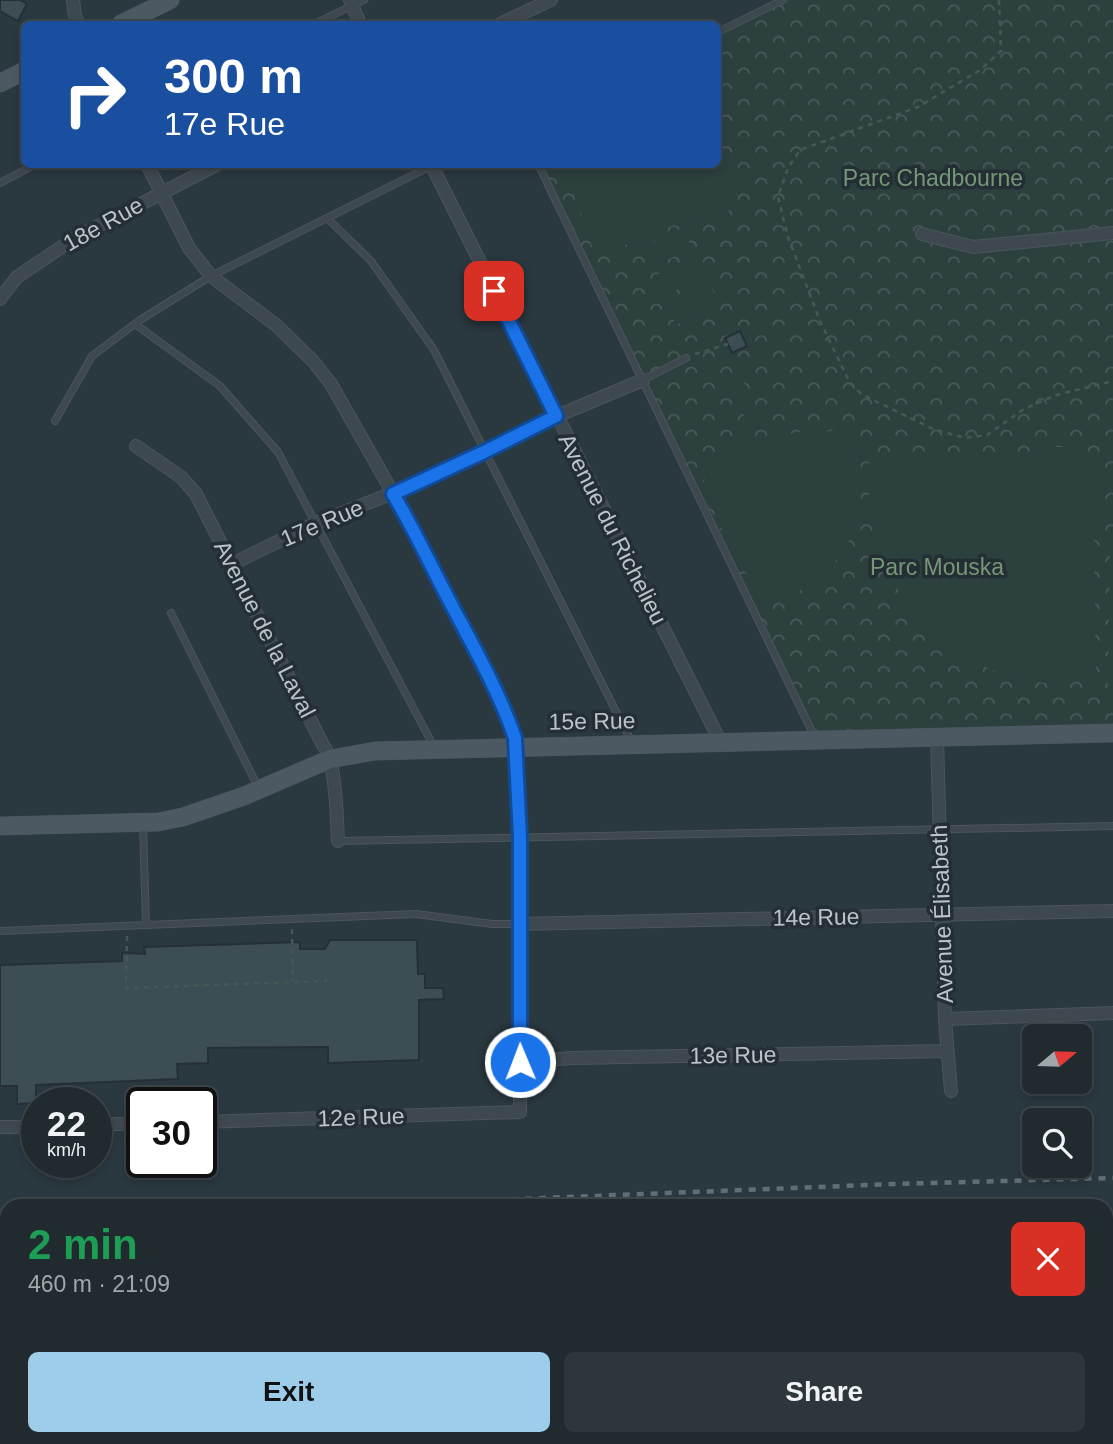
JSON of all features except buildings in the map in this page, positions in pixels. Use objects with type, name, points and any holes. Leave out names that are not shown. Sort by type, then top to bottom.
[{"type":"street","points":[[73,0],[78,21]]},
{"type":"street","points":[[127,21],[170,0]]},
{"type":"street","points":[[506,21],[551,0]]},
{"type":"street","points":[[350,3],[359,21]]},
{"type":"street","points":[[0,83],[21,72]]},
{"type":"street","points":[[149,168],[189,248],[211,276],[276,325],[313,361],[349,413],[419,539],[510,722],[516,748],[520,838],[520,1062]]},
{"type":"street","name":"18e Rue","points":[[0,299],[17,277],[75,238],[210,168]]},
{"type":"street","name":"Avenue du Richelieu","points":[[434,168],[721,743]]},
{"type":"street","points":[[922,234],[973,247],[1113,233]]},
{"type":"street","name":"17e Rue","points":[[232,564],[316,523],[393,494],[556,416],[643,380]]},
{"type":"street","name":"Avenue de la Laval","points":[[136,446],[181,477],[196,494],[328,751],[336,799],[338,841]]},
{"type":"street","name":"15e Rue","points":[[0,826],[143,823],[183,817],[330,759],[375,751],[1113,733]]},
{"type":"street","name":"Avenue Élisabeth","points":[[937,737],[945,1019],[951,1091]]},
{"type":"street","name":"14e Rue","points":[[518,924],[1113,911]]},
{"type":"street","points":[[945,1019],[1113,1013]]},
{"type":"street","name":"13e Rue","points":[[520,1062],[572,1058],[947,1051]]},
{"type":"street","name":"12e Rue","points":[[217,1121],[520,1112],[520,1062]]},
{"type":"street","points":[[0,1127],[21,1127]]},
{"type":"lane","points":[[319,21],[350,3],[364,0]]},
{"type":"lane","points":[[721,31],[783,0]]},
{"type":"lane","points":[[0,183],[28,168]]},
{"type":"lane","points":[[55,421],[92,356],[135,324],[211,276],[427,168]]},
{"type":"lane","points":[[540,168],[816,739]]},
{"type":"lane","points":[[327,218],[371,261],[434,350],[633,745]]},
{"type":"lane","points":[[135,324],[220,386],[278,453],[435,750]]},
{"type":"lane","points":[[643,380],[686,358]]},
{"type":"lane","points":[[171,613],[259,789]]},
{"type":"lane","points":[[143,823],[146,925]]},
{"type":"lane","points":[[338,841],[1113,826]]},
{"type":"lane","points":[[0,931],[416,914],[492,924],[518,924]]},
{"type":"path","points":[[999,0],[1001,51],[980,70],[918,107],[800,150],[788,168],[778,197],[788,237],[820,321],[849,381],[861,394],[933,429],[965,438],[987,435],[1024,409],[1056,395],[1113,381]]},
{"type":"path","points":[[702,350],[728,344]]},
{"type":"path","points":[[291,921],[293,981]]},
{"type":"path","points":[[127,926],[126,988],[327,981]]},
{"type":"green space","points":[[783,0],[1113,0],[1113,733],[816,739],[539,168],[721,168],[721,31]]},
{"type":"green space","points":[[721,164],[727,164],[738,181],[726,219],[700,224],[699,219],[682,222],[597,256],[581,212],[581,168],[721,168]]},
{"type":"green space","points":[[682,228],[692,248],[649,269],[639,249]]},
{"type":"green space","points":[[696,256],[705,276],[662,297],[652,277]]},
{"type":"green space","points":[[709,283],[719,303],[676,325],[666,304]]},
{"type":"green space","points":[[743,380],[760,423],[749,428],[732,385]]},
{"type":"green space","points":[[853,426],[860,458],[861,487],[858,514],[850,539],[836,560],[817,579],[792,595],[761,607],[741,561],[736,563],[703,483],[717,449],[805,431],[807,436]]},
{"type":"green space","name":"Parc Mouska","points":[[1031,447],[1065,447],[1104,481],[1105,519],[1093,520],[1096,677],[1062,683],[1028,681],[995,671],[964,655],[936,634],[911,608],[892,579],[878,548],[869,503],[870,458],[1030,459]]},
{"type":"green space","points":[[1110,551],[1113,551],[1113,689],[1108,689]]},
{"type":"railway","points":[[518,1199],[1113,1178]]},
{"type":"route","points":[[494,291],[556,416],[393,494],[468,636],[510,722],[515,738],[520,838],[520,1062]]},
{"type":"park label","name":"Parc Chadbourne","points":[[933,178]]}]
